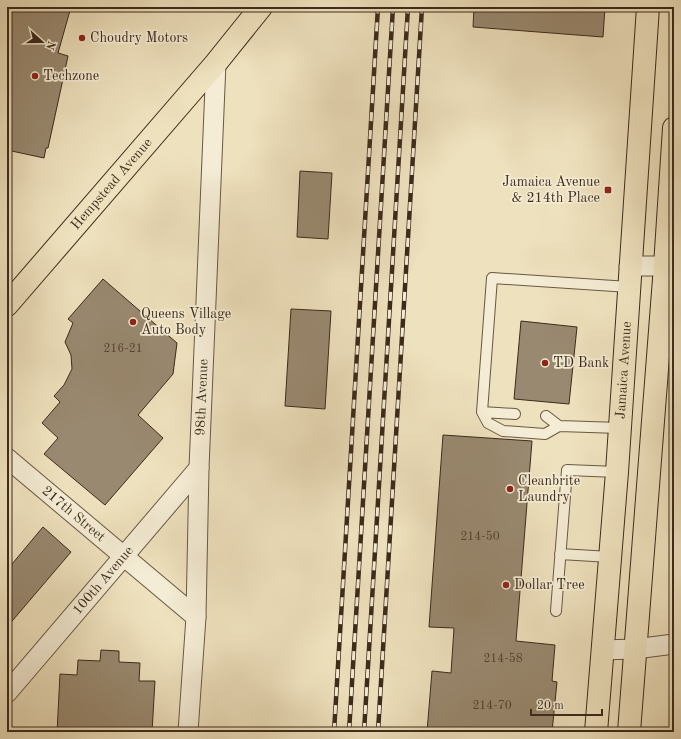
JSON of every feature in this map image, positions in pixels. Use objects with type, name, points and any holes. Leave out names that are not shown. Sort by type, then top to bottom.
[{"type":"main road","name":"Hempstead Avenue","points":[[7,305],[216,63],[261,7]]},
{"type":"main road","name":"Hempstead Avenue","points":[[216,63],[275,7]]},
{"type":"main road","name":"Jamaica Avenue","points":[[596,732],[617,472],[648,7]]},
{"type":"main road","points":[[629,732],[635,649],[670,266],[674,128]]},
{"type":"street","name":"98th Avenue","points":[[188,732],[196,618],[199,468],[216,63]]},
{"type":"street","points":[[629,276],[670,266]]},
{"type":"street","name":"217th Street","points":[[7,458],[196,618]]},
{"type":"street","name":"100th Avenue","points":[[7,693],[199,468]]},
{"type":"street","points":[[602,650],[635,649],[674,644]]},
{"type":"lane","points":[[620,428],[559,426],[545,434],[502,431],[488,423],[482,412],[492,278],[629,276]]},
{"type":"lane","points":[[482,412],[515,414]]},
{"type":"lane","points":[[546,416],[559,426]]},
{"type":"lane","points":[[556,611],[567,470],[617,472]]},
{"type":"lane","points":[[560,554],[610,557]]},
{"type":"building","points":[[7,7],[71,7],[58,53],[68,56],[48,148],[46,148],[44,158],[7,150]]},
{"type":"building","points":[[474,7],[605,7],[603,37],[473,27]]},
{"type":"building","points":[[300,171],[332,173],[328,239],[297,237]]},
{"type":"building","points":[[103,279],[177,343],[173,374],[138,415],[163,438],[105,505],[44,454],[58,438],[42,423],[60,402],[54,396],[64,385],[72,369],[71,355],[65,342],[73,323],[68,319]]},
{"type":"building","points":[[291,309],[331,311],[325,409],[285,406]]},
{"type":"building","name":"TD Bank","points":[[521,321],[577,327],[569,404],[514,399]]},
{"type":"building","points":[[443,435],[532,441],[516,641],[555,645],[552,681],[557,682],[552,732],[427,732],[432,671],[451,673],[454,628],[429,627]]},
{"type":"building","points":[[43,527],[71,552],[7,627],[7,570]]},
{"type":"building","points":[[101,650],[119,651],[119,662],[140,663],[139,681],[155,681],[152,732],[57,732],[60,674],[77,675],[78,660],[100,661]]},
{"type":"railway","points":[[334,732],[378,7]]},
{"type":"railway","points":[[349,732],[393,7]]},
{"type":"railway","points":[[364,732],[408,7]]},
{"type":"railway","points":[[378,732],[422,7]]},
{"type":"place","name":"Choudry Motors","points":[[82,38]]},
{"type":"place","name":"Techzone","points":[[35,76]]},
{"type":"place","name":"Jamaica Avenue & 214th Place","points":[[608,190]]},
{"type":"place","name":"Queens Village Auto Body","points":[[133,322]]},
{"type":"place","name":"TD Bank","points":[[545,363]]},
{"type":"place","name":"Cleanbrite Laundry","points":[[510,489]]},
{"type":"place","name":"Dollar Tree","points":[[506,585]]}]
